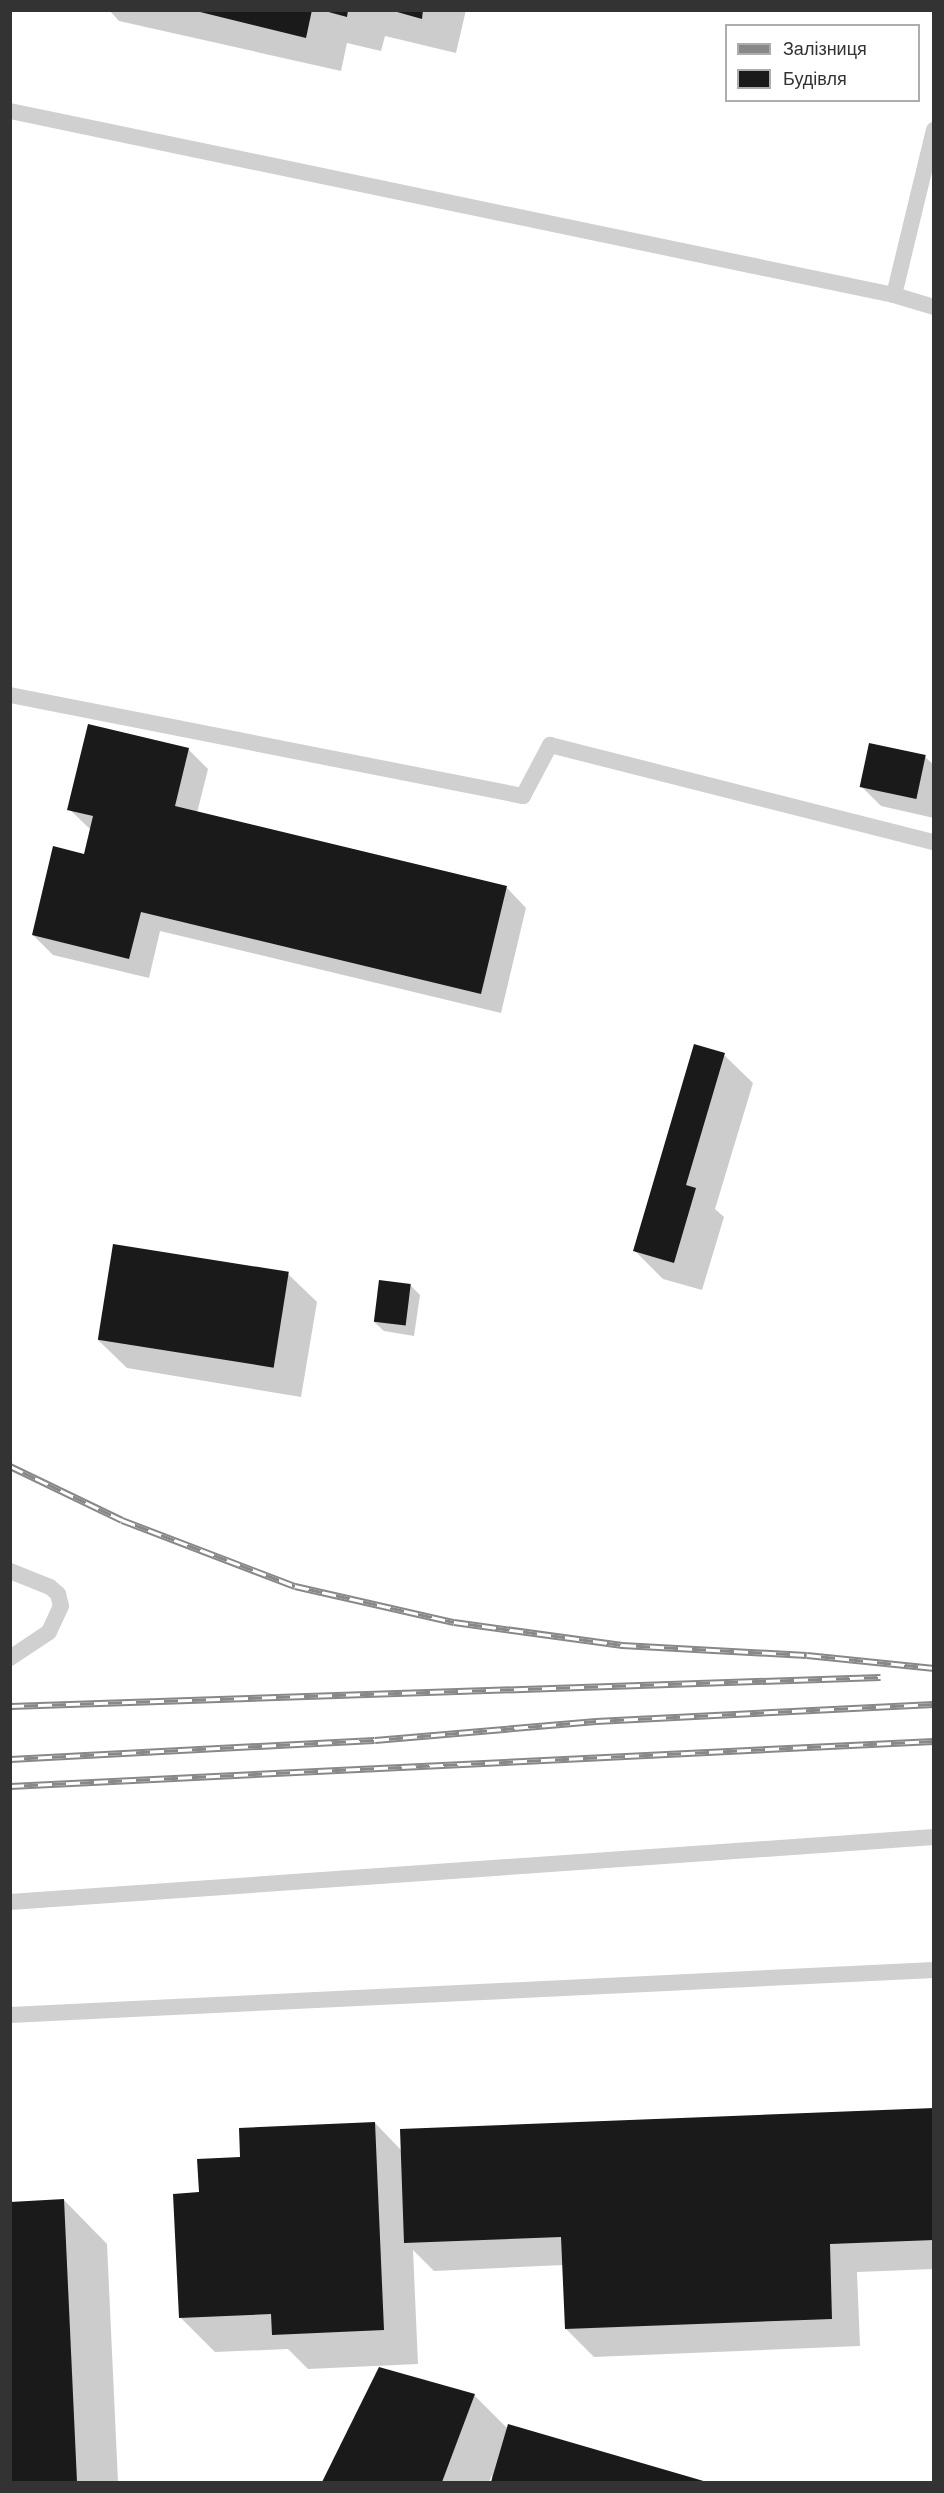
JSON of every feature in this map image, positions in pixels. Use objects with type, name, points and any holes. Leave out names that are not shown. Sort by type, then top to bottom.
[{"type":"lane","points":[[10,111],[894,295],[933,307]]},
{"type":"lane","points":[[894,295],[933,130]]},
{"type":"lane","points":[[10,695],[523,796],[550,745],[933,842]]},
{"type":"lane","points":[[10,1571],[50,1587],[58,1594],[61,1606],[49,1632],[10,1658]]},
{"type":"lane","points":[[10,1902],[933,1837]]},
{"type":"lane","points":[[10,2015],[933,1970]]},
{"type":"building","points":[[192,10],[312,10],[306,38]]},
{"type":"building","points":[[321,10],[348,10],[347,17]]},
{"type":"building","points":[[390,10],[423,10],[422,19]]},
{"type":"building","points":[[88,724],[189,748],[175,806],[507,886],[481,994],[141,912],[129,959],[32,935],[53,846],[84,854],[93,816],[67,810]]},
{"type":"building","points":[[869,743],[926,755],[916,799],[860,787]]},
{"type":"building","points":[[694,1044],[725,1053],[686,1185],[696,1188],[674,1263],[633,1251]]},
{"type":"building","points":[[113,1244],[289,1272],[274,1368],[98,1340]]},
{"type":"building","points":[[379,1280],[411,1284],[406,1326],[374,1322]]},
{"type":"building","points":[[934,2108],[934,2240],[830,2244],[832,2319],[565,2329],[561,2237],[404,2243],[400,2129]]},
{"type":"building","points":[[375,2122],[384,2330],[272,2335],[271,2314],[179,2318],[173,2194],[199,2192],[197,2159],[240,2157],[239,2128]]},
{"type":"building","points":[[64,2199],[77,2482],[10,2482],[10,2202]]},
{"type":"building","points":[[379,2367],[475,2394],[442,2482],[322,2482]]},
{"type":"building","points":[[508,2424],[707,2482],[491,2482]]},
{"type":"railway","points":[[10,1466],[122,1520],[295,1586],[454,1622],[622,1645],[807,1655],[934,1668]]},
{"type":"railway","points":[[10,1706],[881,1677]]},
{"type":"railway","points":[[10,1759],[375,1740],[596,1721],[934,1704]]},
{"type":"railway","points":[[10,1786],[934,1741]]}]
